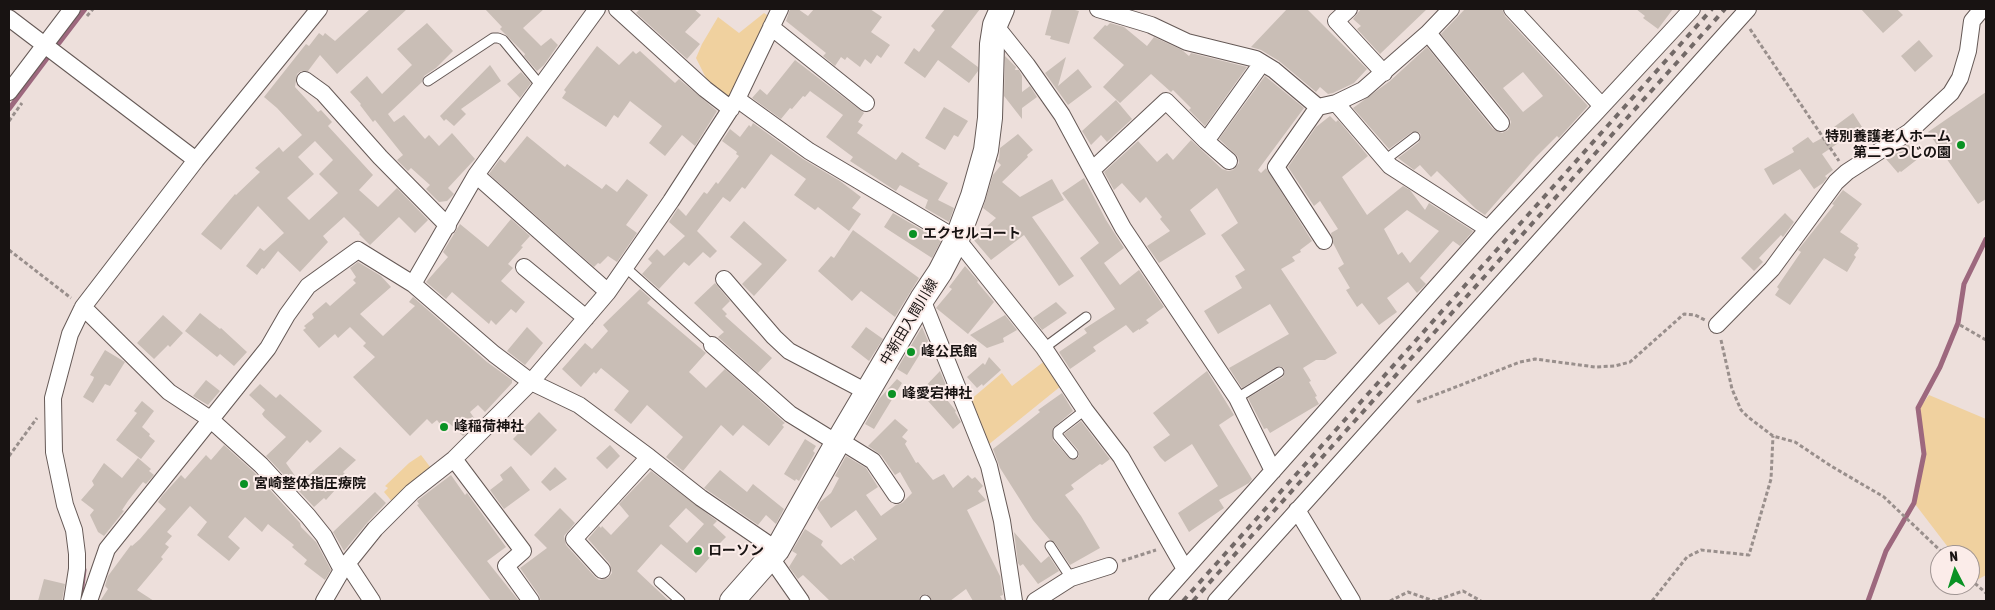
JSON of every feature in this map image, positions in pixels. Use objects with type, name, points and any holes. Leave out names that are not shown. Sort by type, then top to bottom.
[{"type":"main road","name":"中新田入間川線","points":[[732,601],[774,554],[957,240],[973,196],[986,150],[990,118],[996,15]]},
{"type":"street","points":[[9,92],[72,9]]},
{"type":"street","points":[[72,601],[77,569],[77,554],[74,530],[66,505],[54,452],[53,398],[70,334],[196,160],[319,9]]},
{"type":"street","points":[[413,284],[476,175],[596,9]]},
{"type":"street","points":[[617,9],[705,89],[734,104],[957,240],[1044,348],[1085,410],[1121,457],[1185,569]]},
{"type":"street","points":[[324,601],[345,567],[400,503],[454,459],[530,382],[608,292],[671,202],[734,104],[780,9]]},
{"type":"street","points":[[1098,9],[1151,25],[1187,42],[1256,59],[1274,70],[1318,107]]},
{"type":"street","points":[[1349,9],[1336,21],[1384,73]]},
{"type":"street","points":[[1324,241],[1276,167],[1318,107],[1336,103],[1363,90],[1428,33],[1451,9]]},
{"type":"street","points":[[1512,9],[1601,105]]},
{"type":"street","points":[[1157,601],[1488,229],[1692,9]]},
{"type":"street","points":[[1718,325],[1772,269],[1836,182],[1847,172],[1909,132],[1951,93],[1960,78],[1968,51],[1972,21],[1982,9]]},
{"type":"street","points":[[1216,601],[1393,407],[1744,13]]},
{"type":"street","points":[[996,15],[1062,116],[1123,228],[1237,398],[1273,471]]},
{"type":"street","points":[[9,18],[196,160]]},
{"type":"street","points":[[772,27],[866,103]]},
{"type":"street","points":[[1428,33],[1501,123]]},
{"type":"street","points":[[1206,141],[1262,63]]},
{"type":"street","points":[[305,80],[323,93],[380,157],[448,226]]},
{"type":"street","points":[[1092,170],[1166,101],[1229,161]]},
{"type":"street","points":[[1336,103],[1390,166],[1488,229]]},
{"type":"street","points":[[476,175],[608,292]]},
{"type":"street","points":[[89,601],[107,548],[268,348],[287,315],[308,286],[349,254],[358,250],[413,284],[494,354],[530,382],[579,405],[774,554],[802,601]]},
{"type":"street","points":[[524,267],[586,318]]},
{"type":"street","points":[[724,279],[774,337],[789,351],[867,392]]},
{"type":"street","points":[[922,299],[989,466],[1002,521],[1014,601]]},
{"type":"street","points":[[86,310],[169,392],[210,419],[261,465],[308,516],[372,601]]},
{"type":"street","points":[[712,344],[790,414],[874,461],[896,495]]},
{"type":"street","points":[[602,570],[574,539],[650,458]]},
{"type":"street","points":[[454,459],[523,551],[506,566],[531,601]]},
{"type":"street","points":[[1297,510],[1352,601]]},
{"type":"street","points":[[1035,601],[1071,578],[1109,566]]},
{"type":"lane","points":[[428,80],[492,38],[498,38],[503,40],[541,86]]},
{"type":"lane","points":[[1385,160],[1415,137]]},
{"type":"lane","points":[[625,267],[712,344]]},
{"type":"lane","points":[[1044,348],[1086,317]]},
{"type":"lane","points":[[1237,398],[1279,372]]},
{"type":"lane","points":[[1073,454],[1058,436],[1058,431],[1085,410]]},
{"type":"lane","points":[[1050,546],[1071,578]]},
{"type":"lane","points":[[660,582],[680,601]]},
{"type":"path","points":[[1744,13],[1847,172]]},
{"type":"path","points":[[9,250],[86,310]]},
{"type":"path","points":[[1413,404],[1520,362],[1535,359],[1595,367],[1615,366],[1630,362],[1684,314],[1695,315],[1718,325],[1732,389],[1741,410],[1773,436],[1795,442],[1884,497],[1934,545]]},
{"type":"path","points":[[1960,325],[1986,340]]},
{"type":"path","points":[[9,456],[53,398]]},
{"type":"path","points":[[1652,601],[1687,558],[1701,550],[1749,555],[1771,479],[1773,436]]},
{"type":"path","points":[[1109,566],[1171,545]]},
{"type":"path","points":[[1390,601],[1408,592],[1434,601],[1463,591],[1482,601]]},
{"type":"shaded area","points":[[764,13],[770,17],[732,99],[709,84],[696,58],[718,17],[739,33]]},
{"type":"shaded area","points":[[1046,360],[1061,386],[988,445],[969,401],[1002,373],[1012,386]]},
{"type":"shaded area","points":[[1929,395],[1986,419],[1986,575],[1980,578],[1980,545],[1946,545],[1915,504],[1925,455],[1919,409]]},
{"type":"shaded area","points":[[421,455],[434,472],[394,504],[384,492],[388,488],[385,486],[409,463]]},
{"type":"building","points":[[370,9],[407,9],[337,74],[320,55],[308,71],[301,71],[297,74],[295,87],[318,112],[321,110],[332,122],[328,126],[373,175],[359,190],[378,207],[397,188],[428,220],[415,233],[399,217],[370,245],[344,217],[323,236],[328,242],[300,272],[278,251],[257,275],[246,266],[260,248],[264,251],[284,233],[258,206],[221,250],[201,234],[235,194],[260,172],[255,168],[279,147],[283,152],[302,135],[264,97],[306,44],[309,46],[319,33],[323,36],[325,33],[335,41]],"holes":[[[315,141],[333,160],[319,174],[338,193],[309,220],[287,198],[314,174],[298,157]]]},
{"type":"building","points":[[485,9],[544,9],[523,28],[541,46],[551,38],[558,45],[544,65],[537,71],[524,56],[525,54],[500,29],[502,27]]},
{"type":"building","points":[[640,9],[694,9],[701,15],[685,32],[700,44],[687,59],[636,13]]},
{"type":"building","points":[[790,9],[798,9],[808,16],[814,9],[870,9],[882,17],[871,32],[890,45],[881,58],[877,55],[871,64],[865,59],[860,67],[847,57],[845,60],[841,57],[835,66],[823,56],[826,53],[786,21]]},
{"type":"building","points":[[945,9],[980,9],[951,47],[978,67],[978,71],[969,83],[938,60],[925,78],[904,63],[914,48],[919,52],[935,30],[931,26]]},
{"type":"building","points":[[1052,9],[1079,11],[1069,44],[1050,39],[1051,36],[1045,35]]},
{"type":"building","points":[[1287,9],[1307,9],[1367,69],[1354,83],[1333,93],[1328,94],[1320,87],[1316,92],[1279,61],[1261,50],[1251,47]]},
{"type":"building","points":[[1361,9],[1427,9],[1380,54],[1357,29],[1361,26],[1353,19]]},
{"type":"building","points":[[1465,9],[1502,9],[1505,16],[1588,106],[1559,138],[1557,136],[1536,157],[1485,215],[1476,209],[1437,171],[1431,177],[1420,165],[1414,170],[1398,158],[1419,142],[1420,133],[1412,132],[1389,149],[1353,108],[1390,81],[1427,47],[1493,129],[1502,133],[1508,130],[1511,122],[1509,117],[1441,34]],"holes":[[[1523,72],[1543,96],[1523,112],[1503,88]]]},
{"type":"building","points":[[1636,9],[1673,9],[1658,29],[1643,18],[1645,16]]},
{"type":"building","points":[[1861,9],[1897,9],[1903,15],[1883,33]]},
{"type":"building","points":[[427,23],[453,51],[436,68],[424,76],[422,82],[388,114],[394,122],[404,115],[425,139],[429,135],[439,146],[452,133],[475,159],[448,188],[454,194],[447,201],[439,202],[426,189],[430,185],[411,168],[408,171],[397,160],[403,155],[375,120],[373,122],[350,92],[367,76],[382,94],[412,65],[397,49]]},
{"type":"building","points":[[1110,23],[1124,27],[1147,46],[1154,37],[1182,50],[1189,56],[1191,53],[1247,67],[1205,126],[1173,90],[1171,92],[1151,74],[1120,103],[1103,87],[1124,65],[1093,38],[1105,25],[1107,26]]},
{"type":"building","points":[[1919,40],[1933,56],[1915,72],[1901,56]]},
{"type":"building","points":[[597,46],[619,65],[633,51],[636,54],[640,51],[675,83],[679,79],[717,111],[695,146],[682,135],[665,156],[649,143],[662,126],[630,101],[618,118],[614,115],[606,127],[562,98],[566,92],[564,90]]},
{"type":"building","points":[[1005,56],[1016,67],[1015,70],[1019,70],[1022,76],[1022,92],[1030,86],[1037,97],[1022,108],[1022,119],[1004,96]]},
{"type":"building","points":[[1066,57],[1058,86],[1078,69],[1092,87],[1068,105],[1045,73]]},
{"type":"building","points":[[795,60],[864,113],[858,122],[863,125],[857,133],[896,160],[902,152],[920,164],[918,166],[948,183],[938,200],[954,208],[949,222],[925,208],[928,200],[900,185],[896,191],[850,161],[853,157],[826,137],[843,115],[810,91],[792,109],[790,108],[781,119],[752,98],[760,89],[767,95]]},
{"type":"building","points":[[490,65],[501,81],[461,109],[466,114],[454,126],[446,119],[444,121],[440,116]]},
{"type":"building","points":[[521,72],[531,83],[520,98],[507,84]]},
{"type":"building","points":[[1265,76],[1304,108],[1258,170],[1261,173],[1266,168],[1312,241],[1300,250],[1301,252],[1292,257],[1295,261],[1281,269],[1337,353],[1325,360],[1316,360],[1303,368],[1311,381],[1309,382],[1319,404],[1270,433],[1267,428],[1264,429],[1248,398],[1283,377],[1284,368],[1276,367],[1242,388],[1229,368],[1289,334],[1270,304],[1218,334],[1204,311],[1242,288],[1235,276],[1245,270],[1221,235],[1238,223],[1217,188],[1190,210],[1206,234],[1159,263],[1147,246],[1170,231],[1160,219],[1162,217],[1146,197],[1140,203],[1122,183],[1114,190],[1104,172],[1138,141],[1157,162],[1167,153],[1173,160],[1191,140],[1222,169],[1233,170],[1239,163],[1238,157],[1219,139]]},
{"type":"building","name":"特別養護老人ホーム 第二つつじの園","points":[[1986,92],[1986,199],[1978,204],[1928,132]]},
{"type":"building","points":[[1116,100],[1132,119],[1107,142],[1101,135],[1091,145],[1082,131]]},
{"type":"building","points":[[944,107],[968,121],[958,137],[954,135],[945,150],[925,138]]},
{"type":"building","points":[[1853,113],[1862,127],[1844,142],[1843,140],[1822,154],[1833,170],[1825,176],[1827,178],[1823,183],[1814,189],[1800,169],[1773,185],[1764,169],[1794,152],[1792,148],[1808,137],[1813,143],[1824,137]]},
{"type":"building","points":[[1330,116],[1336,122],[1338,120],[1368,156],[1342,177],[1367,215],[1403,186],[1410,190],[1425,210],[1429,203],[1473,231],[1460,246],[1453,241],[1420,278],[1426,284],[1417,293],[1408,282],[1387,298],[1397,312],[1379,325],[1362,303],[1357,307],[1346,290],[1350,288],[1338,268],[1344,264],[1333,243],[1331,233],[1338,229],[1320,201],[1314,206],[1288,167],[1316,127]],"holes":[[[1407,210],[1439,231],[1410,263],[1402,252],[1398,255],[1384,229]]]},
{"type":"building","points":[[753,123],[861,197],[852,208],[861,214],[849,231],[818,207],[815,210],[794,195],[806,179],[771,154],[745,189],[742,187],[730,202],[723,197],[697,231],[717,251],[710,258],[703,252],[689,266],[684,262],[659,289],[642,274],[652,263],[648,259],[657,249],[664,256],[685,236],[669,222],[678,208],[686,216],[704,192],[707,194],[716,182],[718,184],[739,156],[736,154],[737,152],[722,141],[730,129],[740,137],[749,125],[751,127]]},
{"type":"building","points":[[1018,134],[1033,150],[1002,182],[1020,197],[1052,179],[1064,200],[1032,217],[1074,276],[1059,286],[1024,235],[991,260],[973,239],[996,218],[983,208],[993,175],[1001,165],[997,161],[1000,148]]},
{"type":"building","points":[[527,136],[565,167],[567,164],[602,189],[606,184],[617,192],[627,179],[648,195],[626,225],[637,233],[617,262],[608,256],[594,267],[489,174],[500,159],[505,163]]},
{"type":"building","points":[[1908,144],[1919,158],[1898,173],[1886,159]]},
{"type":"building","points":[[1084,178],[1106,220],[1124,248],[1104,263],[1120,285],[1139,270],[1164,307],[1146,320],[1149,323],[1133,333],[1126,325],[1093,347],[1096,351],[1070,369],[1059,352],[1087,333],[1084,329],[1115,309],[1080,258],[1099,243],[1062,193]]},
{"type":"building","points":[[1843,190],[1862,204],[1840,232],[1858,244],[1859,248],[1854,255],[1856,257],[1847,272],[1824,258],[1790,305],[1775,295],[1779,289],[1777,287],[1801,252],[1798,250],[1834,205],[1832,204]]},
{"type":"building","name":"エクセルコート","points":[[893,213],[941,241],[932,258],[884,227]]},
{"type":"building","points":[[1785,213],[1794,222],[1783,237],[1781,235],[1759,258],[1763,262],[1754,271],[1741,258]]},
{"type":"building","points":[[511,219],[530,236],[508,264],[513,268],[501,281],[525,302],[516,313],[511,309],[496,325],[491,320],[489,324],[452,292],[446,299],[426,282],[448,257],[443,252],[460,224],[488,247]]},
{"type":"building","points":[[744,221],[787,260],[754,296],[742,284],[762,264],[730,237]]},
{"type":"building","points":[[853,230],[919,278],[895,317],[861,291],[852,301],[818,271],[831,256],[834,258]]},
{"type":"building","points":[[358,262],[381,276],[391,287],[360,314],[383,336],[415,306],[409,302],[413,297],[487,362],[512,380],[512,383],[485,412],[478,405],[470,412],[477,422],[463,436],[449,423],[443,428],[437,420],[432,424],[427,419],[410,436],[353,377],[375,357],[363,346],[366,343],[350,327],[338,338],[335,334],[319,348],[303,330],[306,328],[304,326],[314,318],[312,314],[326,302],[330,306],[356,283],[353,280],[356,277],[350,268]]},
{"type":"building","points":[[965,266],[994,302],[968,334],[936,308],[952,289],[949,287]]},
{"type":"building","points":[[715,283],[730,301],[722,309],[727,314],[725,316],[772,358],[758,373],[718,337],[724,332],[694,303]]},
{"type":"building","points":[[640,289],[651,299],[647,303],[706,353],[689,372],[706,388],[725,369],[785,423],[769,446],[743,425],[733,436],[721,425],[683,471],[666,457],[683,437],[647,405],[631,424],[614,410],[629,391],[601,368],[596,374],[594,372],[581,387],[562,369],[585,343],[592,349],[608,331],[603,325]]},
{"type":"building","points":[[1056,302],[1067,313],[1042,330],[1033,318]]},
{"type":"building","points":[[200,313],[221,328],[247,352],[234,366],[220,354],[217,357],[185,331]]},
{"type":"building","points":[[163,315],[183,333],[170,347],[168,345],[154,359],[137,343]]},
{"type":"building","points":[[1005,315],[1017,330],[1003,338],[1004,342],[987,348],[970,335]]},
{"type":"building","points":[[527,327],[543,343],[525,365],[507,351]]},
{"type":"building","points":[[866,327],[883,339],[869,361],[851,347]]},
{"type":"building","name":"峰公民館","points":[[922,327],[928,341],[907,375],[897,369]]},
{"type":"building","points":[[105,350],[125,362],[110,386],[105,384],[93,403],[83,397],[94,377],[90,375]]},
{"type":"building","points":[[989,357],[1001,370],[983,386],[982,384],[977,388],[967,377],[983,363],[985,365]]},
{"type":"building","points":[[940,371],[948,390],[943,395],[956,411],[961,422],[953,429],[920,392]]},
{"type":"building","points":[[1207,371],[1234,415],[1219,425],[1252,479],[1249,483],[1219,500],[1224,508],[1189,532],[1178,513],[1218,486],[1192,444],[1165,462],[1160,457],[1153,447],[1170,435],[1153,413]]},
{"type":"building","points":[[897,379],[902,383],[874,429],[865,424],[879,399]]},
{"type":"building","points":[[206,380],[220,391],[208,405],[193,396]]},
{"type":"building","points":[[260,384],[276,398],[280,394],[322,431],[310,443],[307,440],[286,463],[300,483],[340,447],[356,460],[343,472],[346,475],[335,487],[336,489],[326,500],[324,498],[314,507],[266,456],[286,437],[264,417],[262,414],[265,410],[249,395]]},
{"type":"building","points":[[1062,393],[1073,411],[1053,428],[1053,440],[1069,458],[1077,459],[1079,456],[1078,450],[1064,434],[1081,421],[1110,459],[1071,485],[1074,489],[1065,495],[1081,516],[1100,548],[1070,565],[1055,543],[1050,540],[1033,520],[1000,468],[993,449],[1040,412],[1038,410]]},
{"type":"building","points":[[142,401],[154,411],[142,427],[155,441],[141,459],[116,440],[137,413],[134,411]]},
{"type":"building","points":[[539,412],[557,430],[531,456],[513,439]]},
{"type":"building","points":[[895,419],[908,430],[902,437],[907,441],[905,444],[916,463],[918,462],[933,480],[944,474],[953,488],[968,475],[972,479],[975,477],[983,486],[978,491],[986,500],[967,510],[1000,576],[1003,595],[1000,596],[1003,601],[973,601],[966,589],[950,601],[932,601],[926,594],[920,596],[919,601],[830,601],[803,575],[798,579],[789,567],[797,554],[792,551],[805,529],[823,541],[821,545],[841,565],[851,558],[855,561],[853,557],[877,539],[856,510],[831,528],[817,508],[820,502],[831,493],[839,478],[835,476],[846,456],[866,468],[878,487],[866,495],[881,516],[902,503],[912,493],[900,472],[895,475],[881,455],[868,446]]},
{"type":"building","points":[[805,439],[816,446],[813,451],[815,453],[799,481],[796,479],[795,481],[784,474]]},
{"type":"building","points":[[224,445],[254,472],[316,542],[331,570],[325,580],[304,564],[307,560],[292,547],[294,545],[268,524],[262,532],[245,517],[228,537],[240,548],[229,561],[197,535],[207,522],[190,506],[167,532],[172,536],[165,544],[169,547],[161,557],[163,559],[137,590],[154,601],[100,601],[108,589],[105,586],[108,576],[131,545],[140,539],[166,509],[158,502],[162,496],[181,475],[185,479],[206,455],[211,460]]},
{"type":"building","points":[[610,445],[620,456],[607,469],[596,458]]},
{"type":"building","points":[[138,458],[151,469],[149,471],[154,475],[146,484],[143,482],[122,510],[124,511],[104,536],[98,532],[90,515],[94,510],[81,500],[94,485],[92,481],[104,463],[122,478]]},
{"type":"building","points":[[511,466],[530,490],[504,509],[490,490],[503,480],[500,475]]},
{"type":"building","points":[[555,467],[567,479],[550,491],[541,482]]},
{"type":"building","points":[[720,470],[747,492],[753,484],[784,509],[776,524],[766,515],[758,525],[704,488]]},
{"type":"building","points":[[651,471],[717,521],[713,525],[726,537],[696,573],[661,544],[637,571],[669,601],[541,601],[539,595],[520,568],[547,548],[534,535],[560,508],[575,523],[564,536],[566,545],[595,577],[599,580],[608,578],[612,573],[610,564],[588,539],[599,526],[601,528],[602,526],[611,535],[629,516],[619,504]],"holes":[[[686,508],[704,524],[687,543],[669,526]]]},
{"type":"building","points":[[451,475],[465,495],[467,493],[506,547],[487,561],[519,601],[491,601],[417,505],[419,504],[418,500]]},
{"type":"building","points":[[375,492],[386,503],[344,551],[333,532]]},
{"type":"building","points":[[1014,532],[1041,563],[1049,556],[1059,571],[1038,584],[1023,564],[1020,566],[1018,563]]},
{"type":"building","points":[[44,579],[65,584],[62,601],[38,601]]},
{"type":"waterway","points":[[59,43],[85,9]]},
{"type":"waterway","points":[[9,109],[48,57]]},
{"type":"waterway","points":[[1868,601],[1886,551],[1914,503],[1924,454],[1918,408],[1940,367],[1958,323],[1964,284],[1986,239]]},
{"type":"waterway","points":[[81,594],[84,570]]},
{"type":"railway","points":[[1183,601],[1712,9]]},
{"type":"railway","points":[[1193,601],[1725,9]]},
{"type":"place","name":"特別養護老人ホーム 第二つつじの園","points":[[1961,145]]},
{"type":"place","name":"エクセルコート","points":[[913,234]]},
{"type":"place","name":"峰公民館","points":[[911,352]]},
{"type":"place","name":"峰愛宕神社","points":[[892,394]]},
{"type":"place","name":"峰稲荷神社","points":[[444,427]]},
{"type":"place","name":"宮崎整体指圧療院","points":[[244,484]]},
{"type":"place","name":"ローソン","points":[[698,551]]}]
